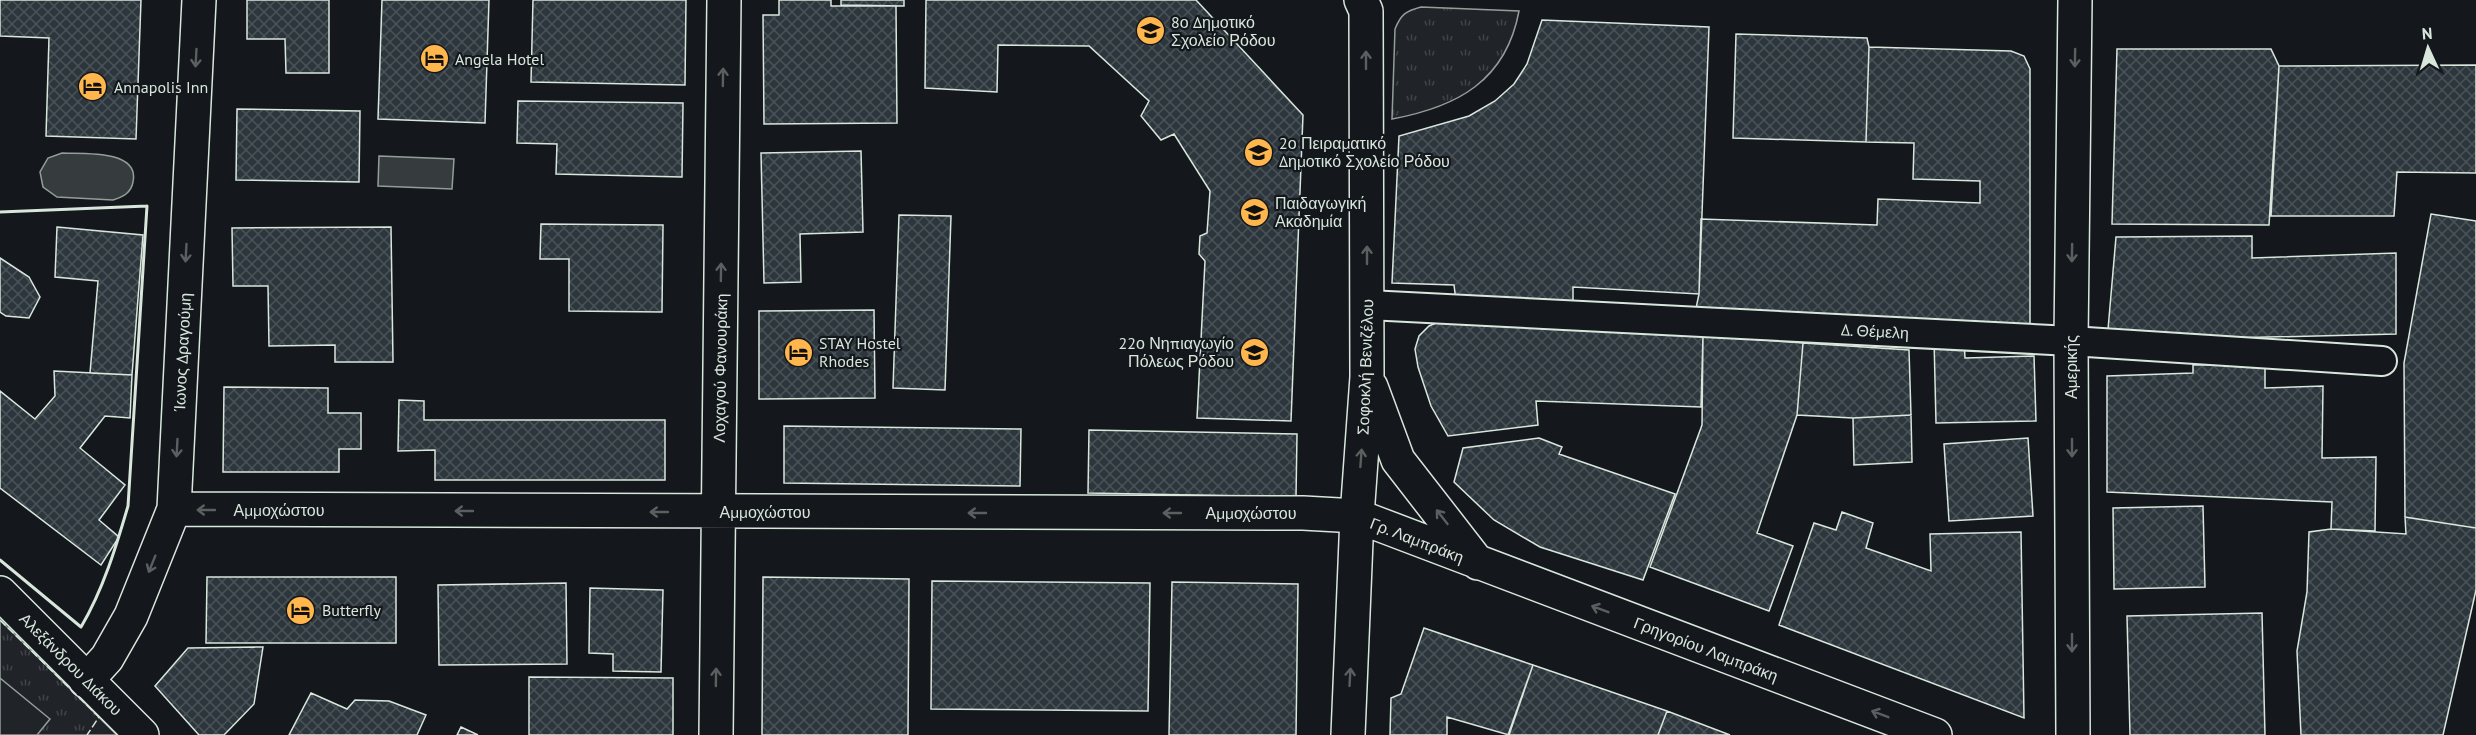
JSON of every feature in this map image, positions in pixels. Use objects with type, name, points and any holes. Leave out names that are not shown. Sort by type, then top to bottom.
[{"type":"street","name":"Ίωνος Δραγούμη","points":[[86,681],[107,658],[131,616],[174,509],[199,0]]},
{"type":"street","name":"Λοχαγού Φανουράκη","points":[[716,735],[724,0]]},
{"type":"street","name":"Σοφοκλή Βενιζέλου","points":[[1347,735],[1357,516],[1367,377],[1366,10],[1361,0]]},
{"type":"street","name":"Αμερικής","points":[[2073,735],[2071,341],[2075,0]]},
{"type":"street","name":"Δ. Θέμελη","points":[[1368,305],[2071,341],[2382,361]]},
{"type":"street","points":[[1367,377],[1398,460],[1478,563]]},
{"type":"street","name":"Αμμοχώστου","points":[[174,509],[1303,513],[1357,516]]},
{"type":"street","name":"Γρ. Λαμπράκη","points":[[1357,516],[1478,563]]},
{"type":"street","name":"Γρηγορίου Λαμπράκη","points":[[1478,563],[1935,735]]},
{"type":"street","name":"Αλεξάνδρου Διάκου","points":[[0,593],[142,735]]},
{"type":"green space","points":[[1421,7],[1519,11],[1503,56],[1475,87],[1437,107],[1392,119],[1395,29],[1405,14]]},
{"type":"green space","points":[[0,620],[117,735],[0,735]]},
{"type":"green space","points":[[0,678],[50,719],[37,735],[0,735]]},
{"type":"shaded area","points":[[62,153],[95,154],[119,159],[128,164],[133,171],[133,182],[130,189],[123,196],[113,200],[57,197],[43,187],[40,172],[48,158]]},
{"type":"shaded area","points":[[379,156],[454,159],[452,189],[378,186]]},
{"type":"building","name":"Annapolis Inn","points":[[0,0],[141,0],[136,139],[46,136],[49,38],[0,36]]},
{"type":"building","points":[[247,0],[329,0],[329,73],[286,73],[285,39],[247,39]]},
{"type":"building","name":"Angela Hotel","points":[[382,0],[489,0],[485,123],[378,119]]},
{"type":"building","points":[[533,0],[686,0],[685,85],[531,82]]},
{"type":"building","points":[[779,0],[831,0],[831,6],[896,6],[897,123],[764,124],[763,15],[779,15]]},
{"type":"building","points":[[841,0],[904,0],[904,6],[841,5]]},
{"type":"building","name":"Παιδαγωγική Ακαδημία","points":[[926,0],[1196,0],[1303,115],[1291,421],[1197,418],[1205,261],[1199,254],[1200,236],[1207,233],[1210,191],[1174,134],[1161,140],[1141,116],[1149,101],[1089,46],[998,45],[997,92],[925,88]]},
{"type":"building","points":[[1542,20],[1709,27],[1699,294],[1573,287],[1573,308],[1456,301],[1454,285],[1392,283],[1399,136],[1469,116],[1495,101],[1514,84],[1527,64]]},
{"type":"building","points":[[1736,34],[1867,38],[1869,47],[1866,142],[1733,138]]},
{"type":"building","points":[[1869,47],[2011,51],[2024,56],[2030,69],[2030,335],[1695,313],[1699,294],[1701,219],[1877,225],[1878,199],[1980,203],[1980,181],[1913,179],[1914,143],[1866,142]]},
{"type":"building","points":[[2117,49],[2271,49],[2279,66],[2269,225],[2112,224]]},
{"type":"building","points":[[2476,65],[2476,173],[2397,172],[2394,216],[2271,216],[2279,66]]},
{"type":"building","points":[[518,101],[683,103],[682,177],[556,174],[557,144],[517,143]]},
{"type":"building","points":[[237,109],[360,111],[359,182],[236,180]]},
{"type":"building","points":[[861,151],[863,232],[800,234],[801,282],[764,283],[761,153]]},
{"type":"building","points":[[2431,214],[2476,221],[2476,528],[2405,517],[2404,363]]},
{"type":"building","points":[[899,215],[951,216],[945,390],[893,388]]},
{"type":"building","points":[[541,224],[663,225],[662,312],[569,311],[569,259],[540,259]]},
{"type":"building","points":[[57,227],[143,235],[132,375],[90,373],[98,281],[55,277]]},
{"type":"building","points":[[391,227],[393,362],[335,362],[335,345],[269,346],[268,286],[233,286],[232,228]]},
{"type":"building","points":[[2252,236],[2252,258],[2396,253],[2396,334],[2107,341],[2116,237]]},
{"type":"building","points":[[0,258],[29,277],[40,297],[29,318],[6,316],[0,312]]},
{"type":"building","points":[[874,310],[875,398],[759,399],[759,311]]},
{"type":"building","points":[[1443,320],[1703,335],[1701,407],[1536,401],[1538,425],[1448,436],[1431,406],[1418,367],[1415,349],[1419,336],[1429,326]]},
{"type":"building","points":[[1703,335],[1803,343],[1797,415],[1757,533],[1793,546],[1769,611],[1650,567],[1702,425]]},
{"type":"building","points":[[1964,338],[1965,358],[2034,356],[2036,421],[1936,423],[1934,339]]},
{"type":"building","points":[[1803,343],[1909,350],[1911,415],[1853,418],[1797,415]]},
{"type":"building","points":[[2265,364],[2265,388],[2323,386],[2322,458],[2376,457],[2375,531],[2331,529],[2332,502],[2107,492],[2107,376],[2193,373],[2193,365]]},
{"type":"building","points":[[54,371],[132,375],[130,418],[105,416],[80,448],[125,485],[99,520],[119,537],[101,565],[0,488],[0,391],[35,419],[55,396]]},
{"type":"building","points":[[224,387],[328,388],[328,413],[361,413],[361,449],[339,449],[339,472],[223,472]]},
{"type":"building","points":[[399,400],[424,401],[424,420],[665,420],[665,480],[435,480],[435,450],[398,451]]},
{"type":"building","points":[[1911,415],[1912,462],[1854,465],[1853,418]]},
{"type":"building","points":[[784,426],[1021,429],[1020,486],[784,483]]},
{"type":"building","points":[[1089,430],[1297,434],[1296,497],[1088,493]]},
{"type":"building","points":[[1539,438],[1562,447],[1559,454],[1675,494],[1643,580],[1540,547],[1494,520],[1454,482],[1463,448]]},
{"type":"building","points":[[2028,438],[2033,516],[1949,521],[1944,444]]},
{"type":"building","points":[[2203,506],[2205,587],[2114,589],[2113,508]]},
{"type":"building","points":[[1842,512],[1873,523],[1866,548],[1931,571],[1930,534],[2021,532],[2024,718],[1779,625],[1814,523],[1836,530]]},
{"type":"building","points":[[2405,517],[2476,528],[2476,590],[2443,735],[2301,735],[2297,651],[2307,592],[2309,532],[2331,529],[2406,534]]},
{"type":"building","name":"Butterfly","points":[[207,577],[396,577],[396,643],[206,643]]},
{"type":"building","points":[[763,577],[909,579],[908,735],[762,735]]},
{"type":"building","points":[[932,581],[1150,583],[1148,711],[931,709]]},
{"type":"building","points":[[1172,582],[1298,584],[1296,735],[1169,735]]},
{"type":"building","points":[[566,583],[567,664],[439,665],[438,585]]},
{"type":"building","points":[[590,588],[663,590],[661,672],[613,671],[613,654],[589,653]]},
{"type":"building","points":[[2262,613],[2265,735],[2130,735],[2127,616]]},
{"type":"building","points":[[1424,628],[1533,665],[1509,735],[1447,717],[1447,735],[1390,735],[1391,698],[1401,694]]},
{"type":"building","points":[[263,647],[254,704],[224,735],[199,735],[155,686],[188,648]]},
{"type":"building","points":[[1533,665],[1667,711],[1658,735],[1508,735]]},
{"type":"building","points":[[529,677],[673,678],[673,735],[529,735]]},
{"type":"building","points":[[311,693],[347,709],[355,700],[389,701],[426,715],[417,735],[289,735]]},
{"type":"building","points":[[1667,711],[1730,735],[1658,735]]},
{"type":"building","points":[[461,727],[478,735],[457,735]]},
{"type":"fence","points":[[0,620],[99,717],[87,735]]},
{"type":"wall","points":[[0,212],[147,206]]},
{"type":"wall","points":[[0,560],[81,627],[114,553],[128,506],[147,206]]},
{"type":"place","name":"8ο Δημοτικό Σχολείο Ρόδου","points":[[1150,31]]},
{"type":"place","name":"Angela Hotel","points":[[434,59]]},
{"type":"place","name":"Annapolis Inn","points":[[93,87]]},
{"type":"place","name":"2ο Πειραματικό Δημοτικό Σχολείο Ρόδου","points":[[1258,152]]},
{"type":"place","name":"Παιδαγωγική Ακαδημία","points":[[1254,212]]},
{"type":"place","name":"STAY Hostel Rhodes","points":[[798,352]]},
{"type":"place","name":"22ο Νηπιαγωγίο Πόλεως Ρόδου","points":[[1255,352]]},
{"type":"place","name":"Butterfly","points":[[301,610]]}]
